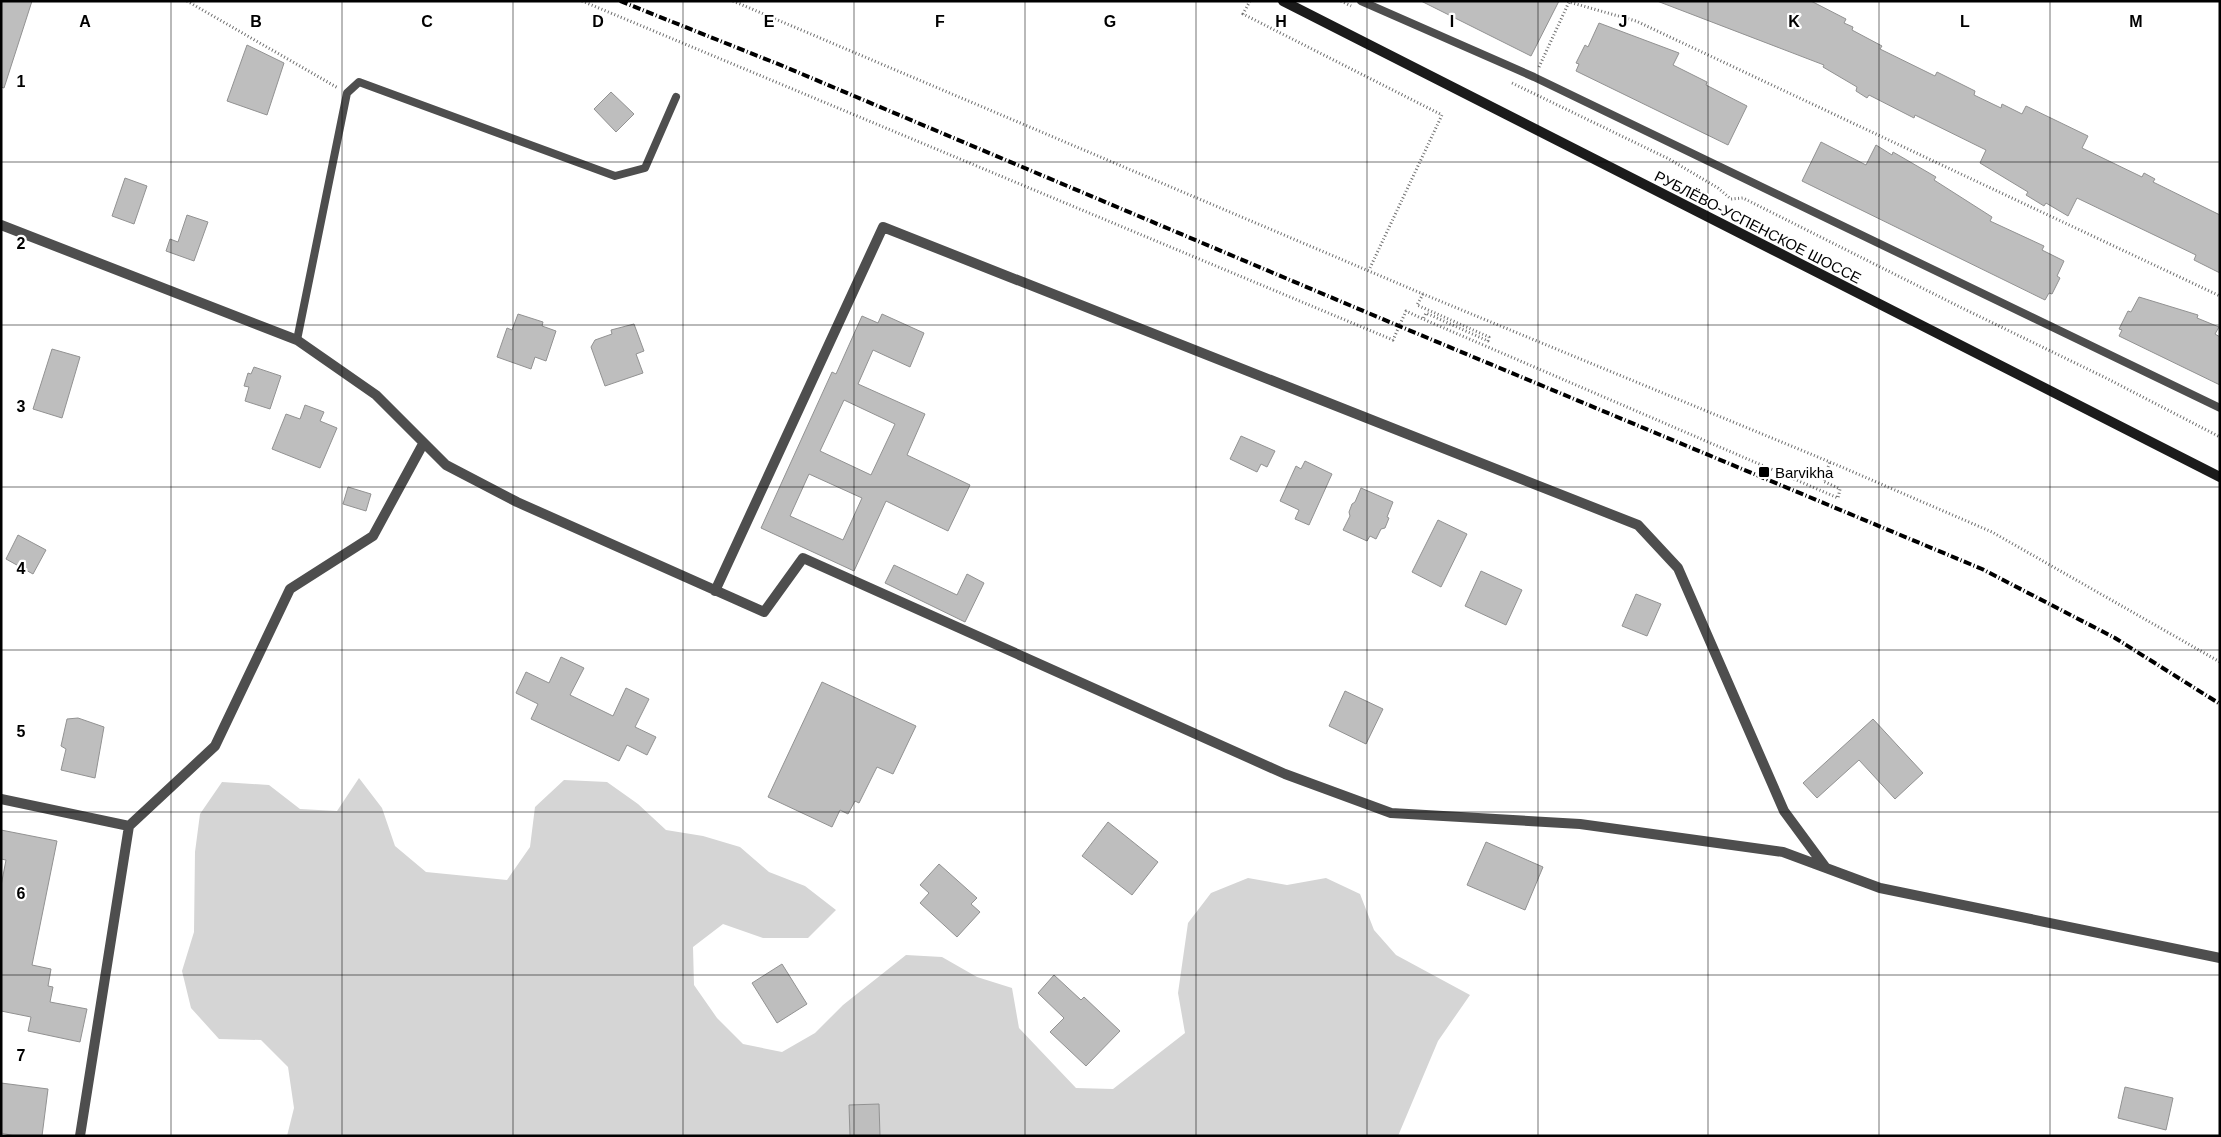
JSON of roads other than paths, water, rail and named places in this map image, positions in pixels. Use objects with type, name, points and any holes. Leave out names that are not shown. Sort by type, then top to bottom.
[{"type":"main road","name":"РУБЛЁВО-УСПЕНСКОЕ ШОССЕ","points":[[1283,1],[2220,477]]},
{"type":"street","points":[[1,225],[297,340],[376,395],[446,465],[517,502],[764,612],[803,558],[1285,774],[1391,812],[1580,824],[1783,852],[1880,888],[2220,958]]},
{"type":"street","points":[[715,591],[883,227],[1638,526],[1678,568],[1784,810],[1827,868]]},
{"type":"street","points":[[80,1136],[129,826],[215,746],[290,589],[372,536],[423,444]]},
{"type":"street","points":[[1,799],[129,826]]},
{"type":"lane","points":[[1359,5],[1534,77],[2220,408]]},
{"type":"lane","points":[[297,340],[347,93],[359,82],[615,176],[645,168],[676,97]]},
{"type":"railway","points":[[620,1],[783,66],[1982,569],[2115,638],[2220,704]]},
{"type":"place","name":"Barvikha","points":[[1764,472]]}]
